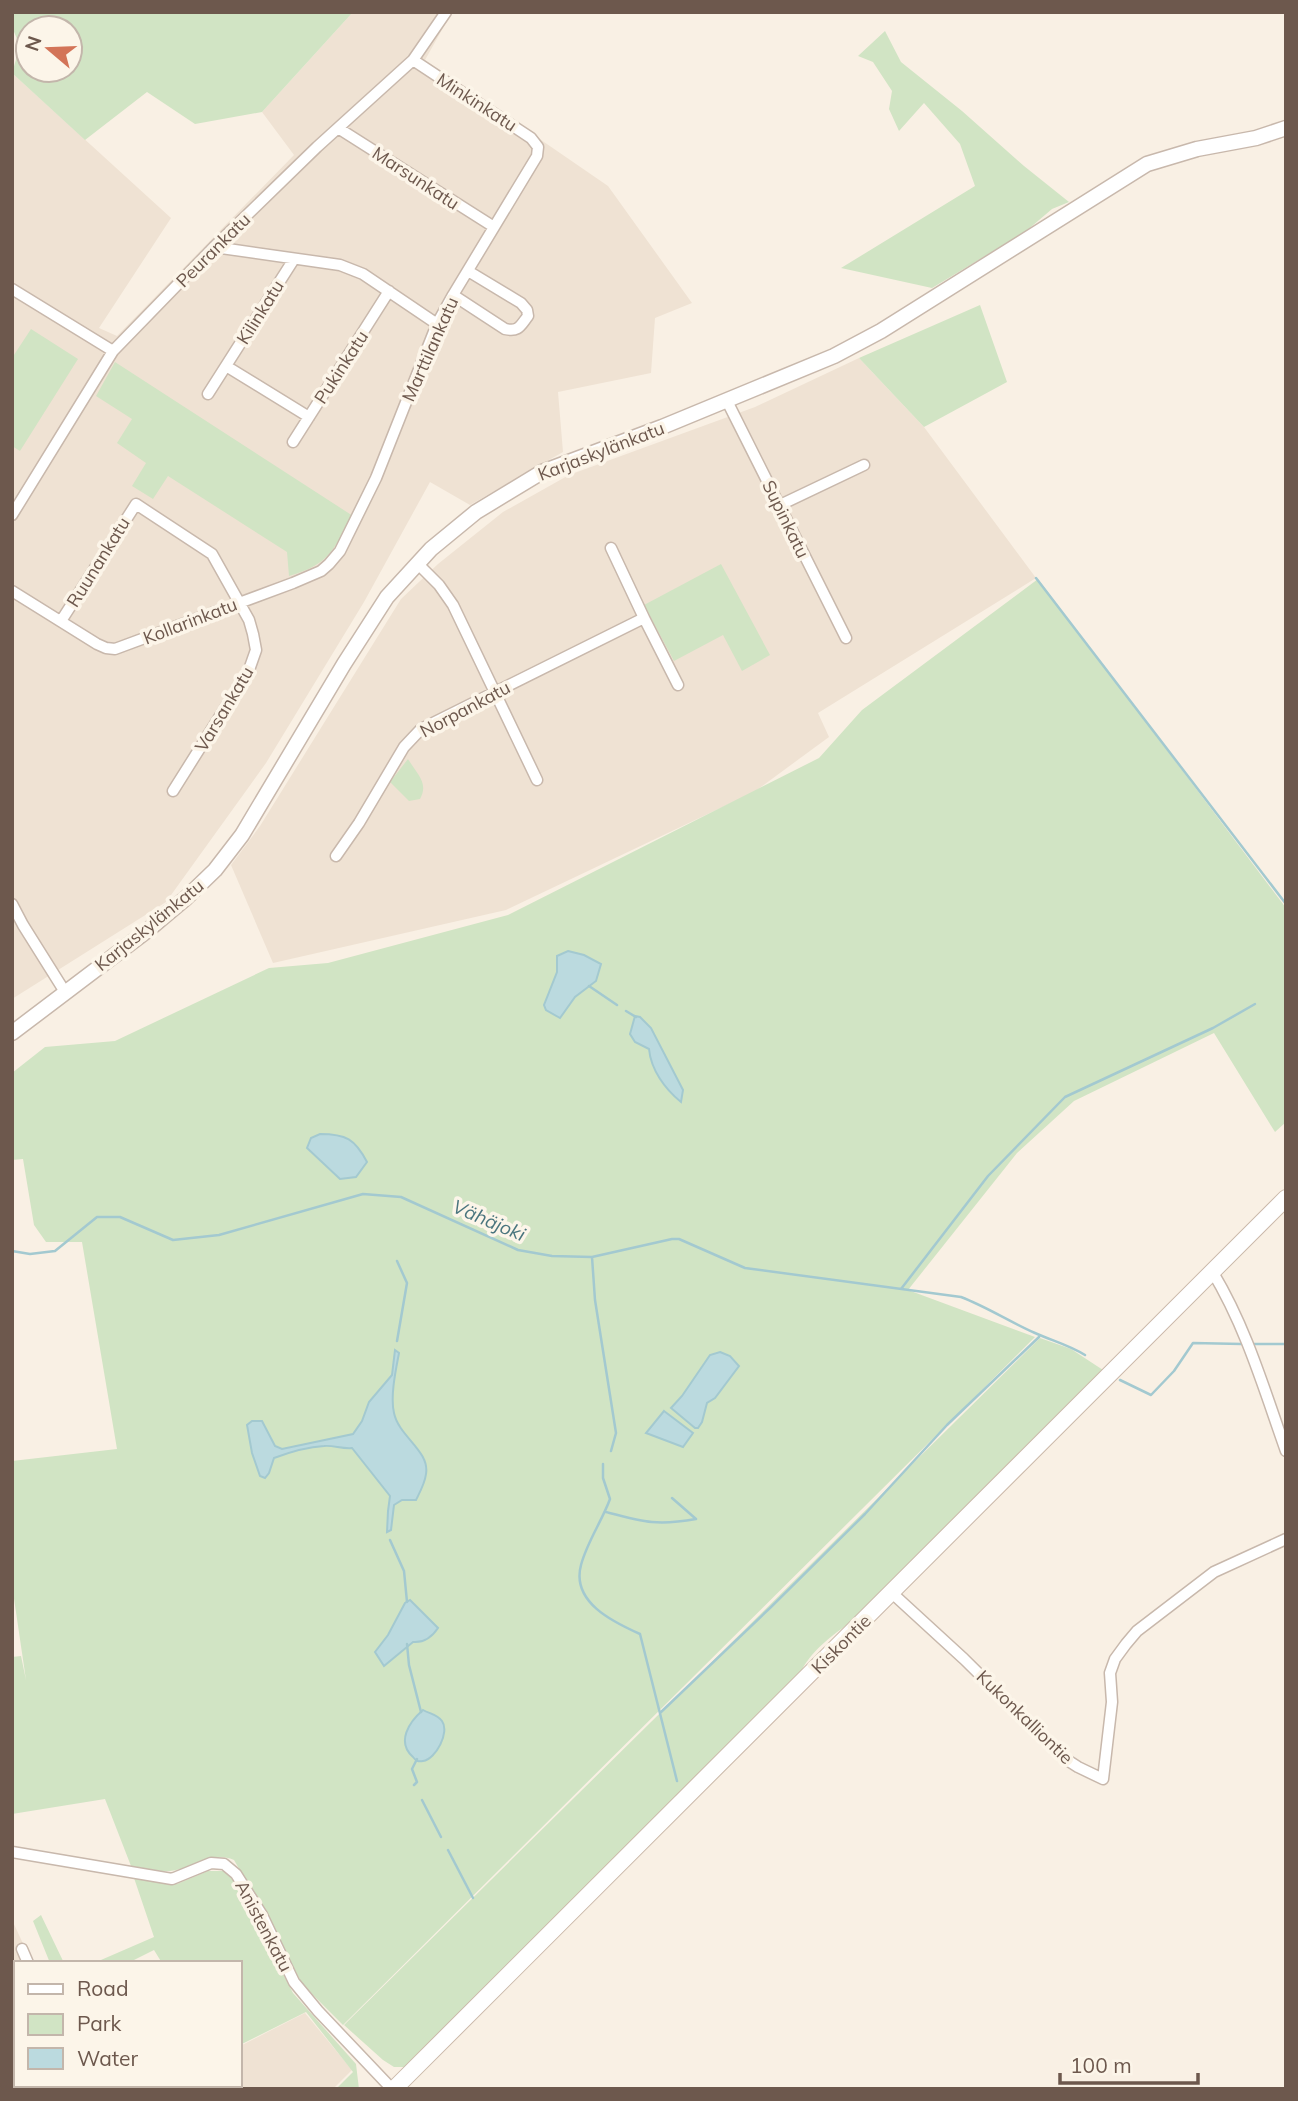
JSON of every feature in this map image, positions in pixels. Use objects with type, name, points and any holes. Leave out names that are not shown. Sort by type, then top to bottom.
[{"type":"main road","name":"Kiskontie","points":[[393,2089],[1286,1198]]},
{"type":"street","name":"Peurankatu","points":[[12,515],[113,351],[214,247],[412,60],[446,12]]},
{"type":"street","name":"Minkinkatu","points":[[412,60],[531,138],[538,147]]},
{"type":"street","name":"Marsunkatu","points":[[338,128],[494,227]]},
{"type":"street","name":"Karjaskylänkatu","points":[[12,1033],[158,922],[215,870],[242,835],[381,605],[417,563],[464,520],[542,472],[662,427],[834,356],[881,331],[1147,164],[1197,149],[1256,138],[1286,128]]},
{"type":"street","name":"Marttilankatu","points":[[355,523],[376,478],[437,324],[537,156],[538,147]]},
{"type":"street","points":[[214,247],[340,265],[363,274],[437,324]]},
{"type":"street","name":"Kilinkatu","points":[[208,394],[294,259]]},
{"type":"street","points":[[453,295],[505,330],[513,331],[528,316],[521,303],[468,271]]},
{"type":"street","points":[[12,289],[113,351]]},
{"type":"street","name":"Pukinkatu","points":[[293,442],[389,291]]},
{"type":"street","points":[[226,366],[309,417]]},
{"type":"street","name":"Supinkatu","points":[[727,401],[846,638]]},
{"type":"street","points":[[780,505],[864,465]]},
{"type":"street","name":"Varsankatu","points":[[136,504],[212,554],[248,620],[256,646],[249,670],[173,791]]},
{"type":"street","name":"Ruunankatu","points":[[61,621],[136,504]]},
{"type":"street","name":"Kollarinkatu","points":[[12,591],[97,644],[112,649],[124,647],[321,571],[337,556],[355,523]]},
{"type":"street","points":[[611,548],[678,685]]},
{"type":"street","points":[[417,563],[439,585],[453,605],[537,780]]},
{"type":"street","name":"Norpankatu","points":[[336,856],[404,747],[421,729],[644,618]]},
{"type":"street","points":[[12,904],[65,992]]},
{"type":"street","points":[[1212,1271],[1226,1293],[1246,1336],[1286,1451]]},
{"type":"street","name":"Kukonkalliontie","points":[[892,1593],[964,1659],[1064,1758],[1078,1768],[1103,1779],[1112,1702],[1110,1673],[1115,1659],[1126,1644],[1137,1631],[1214,1572],[1286,1539]]},
{"type":"street","name":"Anistenkatu","points":[[12,1852],[172,1880],[211,1863],[224,1864],[236,1874],[262,1915],[294,1982],[393,2089]]},
{"type":"street","points":[[22,1949],[27,1961]]},
{"type":"shaded area","points":[[353,12],[452,12],[425,60],[608,186],[692,303],[655,318],[651,373],[558,392],[563,452],[470,505],[430,482],[364,602],[266,763],[166,902],[12,999],[12,73],[14,84],[24,84],[171,218],[99,328],[117,336],[294,155],[262,112]]},
{"type":"shaded area","points":[[859,358],[924,427],[1036,578],[818,713],[829,737],[754,792],[506,910],[273,963],[231,865],[260,826],[401,599],[438,564],[503,512],[569,475],[755,407]]},
{"type":"shaded area","points":[[13,1922],[31,1961],[14,1961],[14,2087],[242,2087],[242,2045],[305,2013],[352,2070],[333,2089],[12,2089]]},
{"type":"green space","points":[[12,12],[353,12],[262,112],[195,124],[147,92],[85,140],[24,84],[84,84],[84,14],[14,14],[14,32]]},
{"type":"green space","points":[[885,31],[901,62],[1069,202],[1052,209],[1025,232],[932,288],[841,268],[975,186],[960,144],[924,103],[899,131],[889,109],[892,91],[873,62],[858,56]]},
{"type":"green space","points":[[980,305],[1007,382],[924,427],[859,358]]},
{"type":"green space","points":[[31,329],[78,359],[20,451],[12,446],[12,358]]},
{"type":"green space","points":[[115,362],[353,516],[329,554],[314,566],[289,576],[287,552],[168,476],[153,499],[132,486],[146,463],[117,443],[132,419],[96,396]]},
{"type":"green space","points":[[721,564],[770,655],[742,671],[723,635],[674,661],[644,605]]},
{"type":"green space","points":[[1038,579],[1286,908],[1286,1122],[1275,1132],[1214,1033],[1074,1101],[1017,1153],[908,1290],[1035,1337],[343,2025],[302,1984],[234,1860],[217,1857],[170,1871],[131,1866],[105,1799],[12,1814],[12,1657],[21,1656],[26,1680],[12,1585],[12,1461],[117,1449],[82,1242],[46,1242],[34,1225],[23,1159],[12,1160],[12,1073],[45,1047],[115,1041],[269,968],[328,963],[508,915],[819,758],[862,710]]},
{"type":"green space","points":[[408,759],[423,783],[420,799],[409,801],[390,782]]},
{"type":"green space","points":[[1040,1338],[1071,1349],[1103,1370],[852,1621],[815,1651],[800,1674],[405,2067],[394,2067],[383,2060],[344,2025]]},
{"type":"green space","points":[[208,1871],[223,1871],[233,1879],[293,1993],[356,2064],[359,2089],[336,2089],[353,2072],[306,2012],[242,2044],[242,1961],[161,1961],[154,1950],[132,1961],[99,1961],[154,1937],[134,1878],[177,1884]]},
{"type":"green space","points":[[41,1915],[63,1961],[49,1961],[33,1921]]},
{"type":"water","points":[[568,951],[584,955],[601,964],[596,981],[575,997],[560,1018],[546,1010],[544,1005],[557,972],[557,956]]},
{"type":"water","points":[[635,1016],[640,1017],[651,1028],[683,1090],[681,1102],[660,1078],[649,1049],[635,1042],[630,1034]]},
{"type":"water","points":[[320,1134],[337,1135],[354,1143],[367,1162],[356,1177],[340,1179],[307,1148],[311,1138]]},
{"type":"water","points":[[395,1350],[399,1353],[393,1391],[394,1413],[397,1422],[423,1458],[426,1474],[416,1500],[402,1500],[394,1505],[391,1530],[387,1532],[390,1496],[352,1448],[324,1446],[292,1452],[274,1458],[269,1473],[265,1478],[260,1476],[247,1425],[252,1421],[262,1421],[275,1446],[282,1449],[353,1434],[362,1421],[369,1402],[392,1375]]},
{"type":"water","points":[[720,1352],[730,1356],[739,1366],[715,1398],[707,1403],[702,1422],[695,1428],[671,1408],[710,1355]]},
{"type":"water","points":[[664,1411],[693,1433],[683,1447],[646,1433]]},
{"type":"water","points":[[410,1600],[438,1628],[427,1639],[413,1642],[384,1666],[375,1652],[388,1635],[405,1603]]},
{"type":"water","points":[[423,1710],[436,1715],[442,1721],[444,1732],[433,1755],[420,1761],[408,1751],[405,1739],[409,1726]]},
{"type":"waterway","points":[[1036,578],[1286,904]]},
{"type":"waterway","points":[[589,986],[617,1005]]},
{"type":"waterway","points":[[901,1289],[988,1176],[1065,1097],[1213,1028],[1255,1004]]},
{"type":"waterway","points":[[626,1011],[636,1017]]},
{"type":"waterway","name":"Vähäjoki","points":[[12,1251],[30,1254],[55,1251],[97,1217],[120,1217],[173,1240],[219,1235],[363,1194],[401,1197],[518,1250],[552,1256],[592,1257],[679,1239],[745,1268],[961,1297],[1085,1355]]},
{"type":"waterway","points":[[592,1257],[595,1300],[616,1433],[611,1451]]},
{"type":"waterway","points":[[397,1261],[407,1283],[397,1341]]},
{"type":"waterway","points":[[660,1713],[865,1514],[947,1425],[1039,1337]]},
{"type":"waterway","name":"Vähäjoki","points":[[1120,1380],[1151,1395],[1174,1371],[1193,1343],[1242,1344]]},
{"type":"waterway","name":"Vähäjoki","points":[[1253,1344],[1286,1344]]},
{"type":"waterway","points":[[603,1464],[603,1478],[610,1499],[581,1565],[582,1590],[588,1600],[607,1617],[640,1634],[677,1781]]},
{"type":"waterway","points":[[606,1512],[651,1522],[696,1519],[672,1498]]},
{"type":"waterway","points":[[390,1540],[404,1571],[407,1602]]},
{"type":"waterway","points":[[407,1644],[409,1665],[421,1712]]},
{"type":"waterway","points":[[414,1785],[417,1782],[412,1769],[417,1759]]},
{"type":"waterway","points":[[422,1800],[441,1837]]},
{"type":"waterway","points":[[448,1850],[473,1898]]}]
